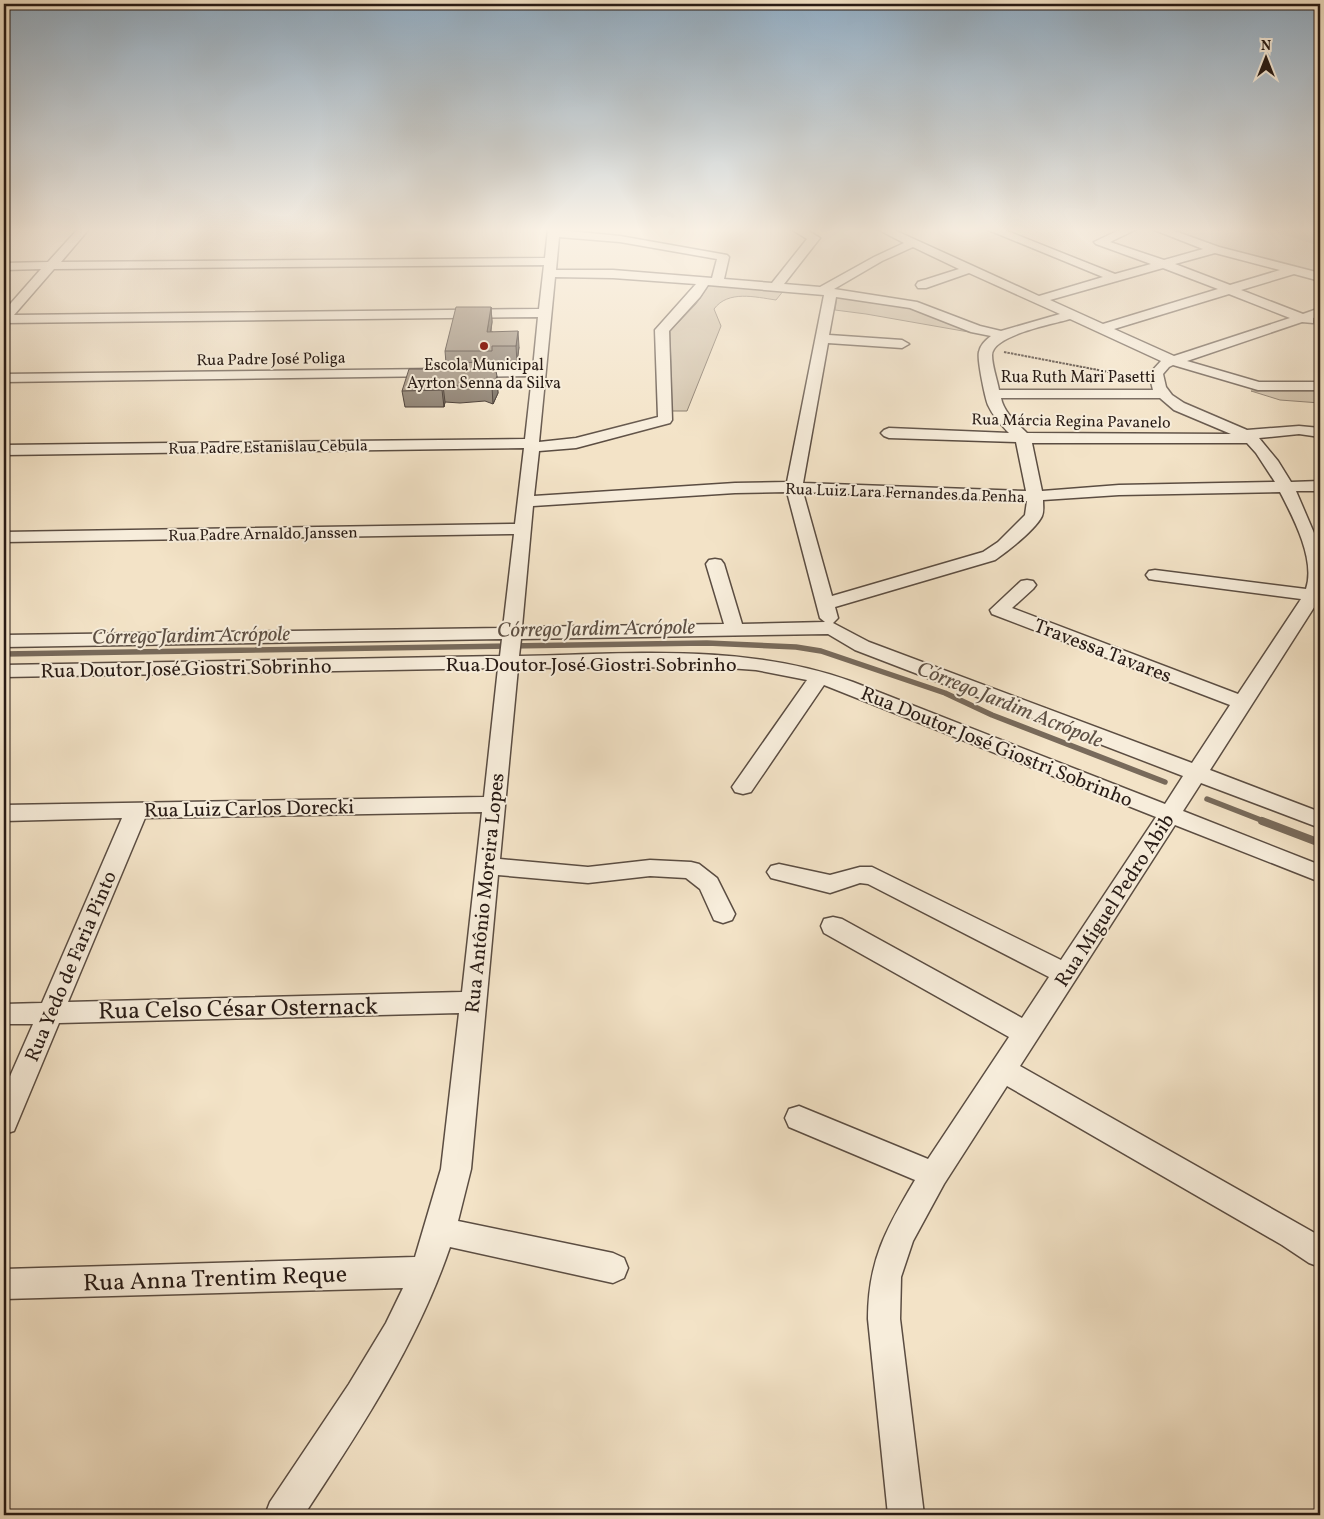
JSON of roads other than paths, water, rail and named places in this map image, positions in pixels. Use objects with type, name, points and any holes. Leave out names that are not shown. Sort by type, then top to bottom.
[{"type":"street","points":[[4,318],[20,300]]},
{"type":"street","name":"Rua Antônio Moreira Lopes","points":[[283,1515],[350,1414],[384,1357],[426,1272],[440,1231],[456,1169],[546,300]]},
{"type":"street","name":"Rua Padre Estanislau Cebula","points":[[4,450],[576,443],[665,420],[662,330],[690,300]]},
{"type":"street","points":[[826,300],[823,339],[794,487],[832,628],[862,646],[1320,820]]},
{"type":"street","points":[[884,300],[913,305],[976,329],[1002,335]]},
{"type":"street","points":[[1038,300],[1173,361],[1258,386],[1320,386]]},
{"type":"street","points":[[1101,329],[1195,300]]},
{"type":"street","points":[[1257,300],[1320,325]]},
{"type":"street","points":[[1159,388],[1156,374],[1160,369],[1173,361],[1320,312]]},
{"type":"street","points":[[4,318],[545,313]]},
{"type":"street","points":[[825,604],[979,559],[997,551],[1033,517],[1035,496],[1023,438],[999,412],[992,394],[985,360],[986,349],[989,344],[1002,335],[1071,315]]},
{"type":"street","points":[[823,339],[902,344]]},
{"type":"street","name":"Rua Padre José Poliga","points":[[4,378],[539,372]]},
{"type":"street","points":[[1283,386],[1320,374]]},
{"type":"street","name":"Rua Ruth Mari Pasetti","points":[[992,394],[1159,388]]},
{"type":"street","name":"Rua Miguel Pedro Abib","points":[[906,1515],[884,1319],[884,1291],[889,1267],[900,1239],[934,1175],[1243,702],[1313,604],[1318,573],[1315,558],[1299,515],[1285,487],[1262,450],[1248,437],[1183,409],[1159,388]]},
{"type":"street","name":"Rua Márcia Regina Pavanelo","points":[[889,432],[1023,438],[1248,437],[1299,430],[1320,432]]},
{"type":"street","name":"Rua Luiz Lara Fernandes da Penha","points":[[525,502],[685,490],[794,487],[1035,496],[1119,490],[1320,486]]},
{"type":"street","name":"Rua Padre Arnaldo Janssen","points":[[4,536],[522,529]]},
{"type":"street","points":[[715,564],[736,630]]},
{"type":"street","points":[[1155,575],[1313,604]]},
{"type":"street","name":"Travessa Tavares","points":[[1028,586],[999,610],[1243,702]]},
{"type":"street","name":"Rua Doutor José Giostri Sobrinho","points":[[4,641],[832,628]]},
{"type":"street","name":"Rua Doutor José Giostri Sobrinho","points":[[4,671],[709,661],[774,666],[819,676],[1320,874]]},
{"type":"street","points":[[743,787],[819,676]]},
{"type":"street","name":"Rua Luiz Carlos Dorecki","points":[[4,813],[494,804]]},
{"type":"street","name":"Rua Yedo de Faria Pinto","points":[[4,1122],[137,810]]},
{"type":"street","points":[[487,866],[588,875],[650,868],[691,870],[709,884],[723,914]]},
{"type":"street","points":[[780,872],[830,884],[860,875],[872,876],[1066,974]]},
{"type":"street","points":[[834,926],[1010,1023],[1026,1035]]},
{"type":"street","name":"Rua Celso César Osternack","points":[[4,1014],[473,1002]]},
{"type":"street","points":[[1003,1070],[1293,1234],[1320,1253]]},
{"type":"street","points":[[798,1118],[934,1175]]},
{"type":"street","points":[[440,1231],[613,1268]]},
{"type":"street","name":"Rua Anna Trentim Reque","points":[[4,1284],[426,1272]]},
{"type":"waterway","name":"Córrego Jardim Acrópole","points":[[4,654],[707,643],[796,647],[821,651],[945,693],[992,715],[1165,782]]},
{"type":"waterway","name":"Córrego Jardim Acrópole","points":[[1207,799],[1266,822]]},
{"type":"waterway","name":"Córrego Jardim Acrópole","points":[[1262,821],[1320,843]]},
{"type":"place","name":"Escola Municipal Ayrton Senna da Silva","points":[[484,346]]}]
